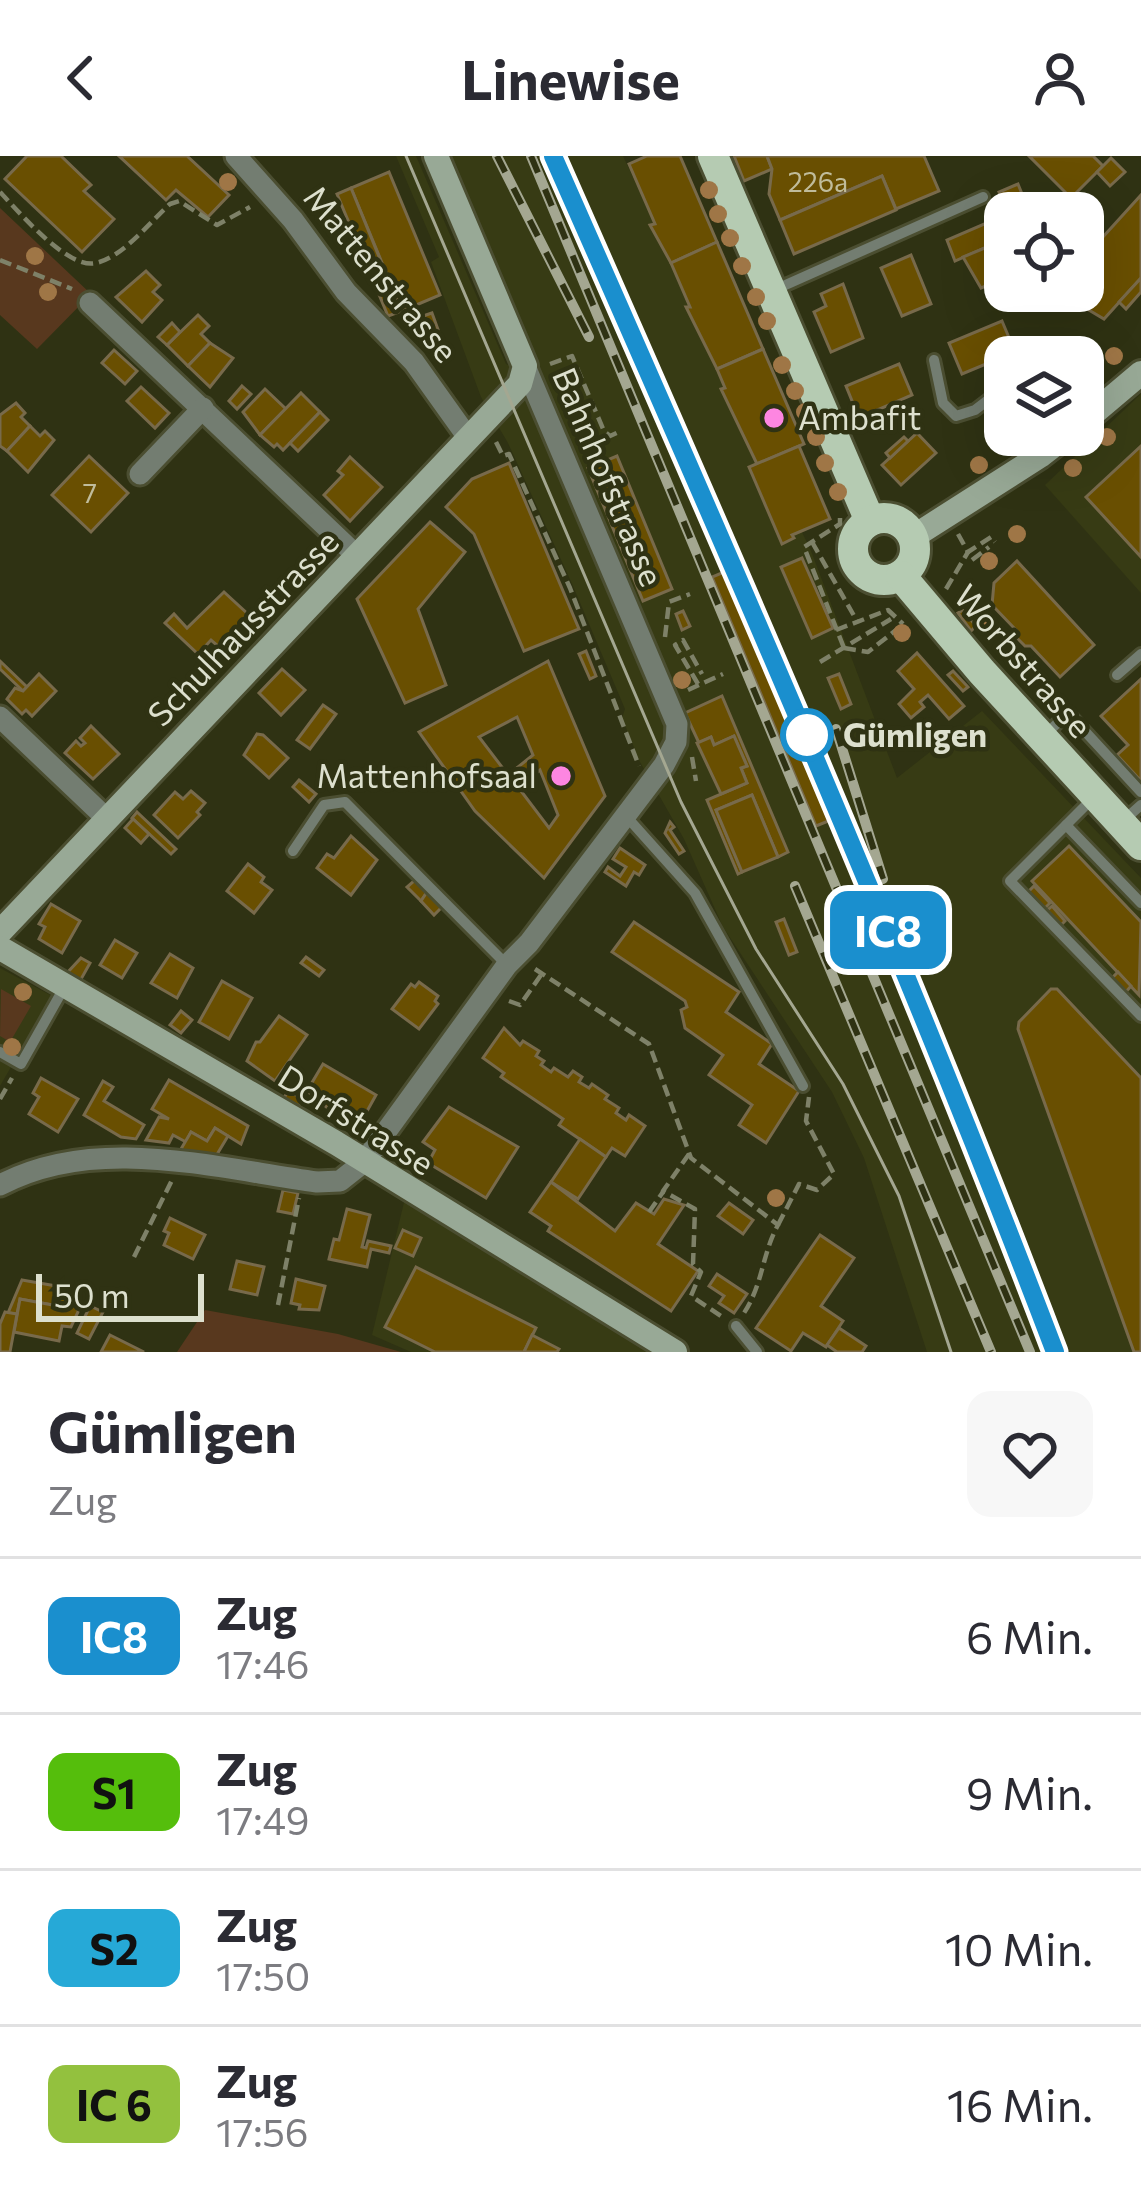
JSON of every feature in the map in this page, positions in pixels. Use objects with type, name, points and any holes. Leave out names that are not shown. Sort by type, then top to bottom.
[{"type":"main road","points":[[713,156],[871,521]]},
{"type":"main road","points":[[893,519],[913,537],[913,561],[901,576],[872,578],[857,564],[853,544],[871,521],[893,519]]},
{"type":"main road","name":"Worbstrasse","points":[[901,576],[908,620],[1135,828]]},
{"type":"street","name":"Mattenstrasse","points":[[236,156],[346,292],[478,430]]},
{"type":"street","name":"Bahnhofstrasse","points":[[364,1162],[489,988],[648,787],[676,742],[677,724],[436,156]]},
{"type":"street","points":[[90,303],[357,556]]},
{"type":"street","name":"Schulhausstrasse","points":[[0,932],[478,430],[520,384],[525,366]]},
{"type":"street","points":[[1106,404],[1140,375]]},
{"type":"street","points":[[140,474],[203,409]]},
{"type":"street","points":[[913,537],[1040,456]]},
{"type":"street","points":[[0,717],[106,820]]},
{"type":"street","name":"Dorfstrasse","points":[[0,948],[675,1352]]},
{"type":"street","points":[[0,1185],[44,1166],[101,1156],[340,1181],[364,1162]]},
{"type":"lane","points":[[771,292],[982,197]]},
{"type":"lane","points":[[934,360],[943,404],[956,416],[984,403]]},
{"type":"lane","points":[[1117,675],[1141,654]]},
{"type":"lane","points":[[1042,738],[1068,713],[1141,792]]},
{"type":"lane","points":[[1095,796],[1010,880],[1141,1016]]},
{"type":"lane","points":[[293,851],[324,805],[345,802],[507,965]]},
{"type":"lane","points":[[626,816],[695,893],[803,1086]]},
{"type":"lane","points":[[1066,825],[1141,903]]},
{"type":"lane","points":[[0,1052],[21,1064],[65,986]]},
{"type":"lane","points":[[736,1326],[757,1352]]},
{"type":"path","points":[[0,191],[80,264],[100,263],[178,193]]},
{"type":"path","points":[[170,204],[179,201],[217,225],[269,193]]},
{"type":"path","points":[[42,233],[52,223]]},
{"type":"path","points":[[0,260],[64,283],[90,303]]},
{"type":"path","points":[[525,366],[541,368],[572,356],[604,431],[610,436],[621,431]]},
{"type":"path","points":[[478,430],[503,456],[508,454],[599,651],[648,787]]},
{"type":"path","points":[[838,503],[840,524],[804,547],[844,648]]},
{"type":"path","points":[[955,530],[968,552]]},
{"type":"path","points":[[844,648],[868,652],[945,590],[968,552],[991,537],[992,545],[972,560]]},
{"type":"path","points":[[812,542],[857,621]]},
{"type":"path","points":[[570,588],[579,587]]},
{"type":"path","points":[[689,594],[669,602],[664,643],[675,645],[683,640],[702,674]]},
{"type":"path","points":[[836,630],[888,610],[908,620]]},
{"type":"path","points":[[820,662],[891,619]]},
{"type":"path","points":[[675,645],[698,684],[723,674]]},
{"type":"path","points":[[533,968],[649,1044],[689,1154],[715,1180],[778,1226]]},
{"type":"path","points":[[489,988],[520,1005],[542,973]]},
{"type":"path","points":[[0,1099],[9,1084]]},
{"type":"path","points":[[663,1191],[694,1209],[693,1264],[701,1272],[691,1296],[736,1326],[758,1292],[767,1245],[799,1184],[817,1190],[834,1174],[806,1121],[811,1101]]},
{"type":"path","points":[[649,1211],[689,1154]]},
{"type":"path","points":[[134,1257],[180,1165]]},
{"type":"path","points":[[278,1305],[303,1180]]},
{"type":"shaded area","points":[[396,156],[416,156],[506,364],[536,378],[442,156],[623,156],[811,551],[897,778],[982,711],[1141,878],[1141,1352],[927,1352],[864,1158],[832,1092],[723,927],[684,839],[640,762],[622,718],[625,709],[573,586],[508,443],[481,397],[431,262],[439,257]]},
{"type":"shaded area","points":[[0,208],[91,294],[37,349],[0,315]]},
{"type":"shaded area","points":[[1141,394],[1141,593],[1045,485],[1076,456],[1104,456],[1104,429]]},
{"type":"shaded area","points":[[0,968],[52,996],[0,1086]]},
{"type":"shaded area","points":[[1,989],[31,1006],[10,1042],[0,1036]]},
{"type":"shaded area","points":[[407,1190],[675,1352],[411,1352],[372,1335]]},
{"type":"shaded area","points":[[205,1310],[338,1334],[401,1352],[177,1352]]},
{"type":"building","points":[[27,156],[61,156],[91,185],[84,191],[114,219],[82,252],[5,179]]},
{"type":"building","points":[[119,156],[187,156],[229,195],[208,217],[176,190],[166,200]]},
{"type":"building","points":[[647,156],[680,156],[717,242],[671,263],[650,225],[655,224],[629,164]]},
{"type":"building","points":[[734,156],[767,156],[772,169],[744,181]]},
{"type":"building","points":[[767,156],[924,156],[939,191],[896,209],[882,176],[780,220],[769,194],[772,169]]},
{"type":"building","points":[[1029,156],[1093,156],[1103,166],[1077,192],[1065,192]]},
{"type":"building","points":[[1111,158],[1125,172],[1110,186],[1097,172]]},
{"type":"building","points":[[389,172],[440,295],[402,311],[351,188]]},
{"type":"building","points":[[882,176],[896,210],[794,254],[780,220]]},
{"type":"building","points":[[351,188],[391,286],[378,292],[337,194]]},
{"type":"building","points":[[1141,195],[1141,278],[1104,319],[1092,312],[1104,312],[1104,236]]},
{"type":"building","points":[[984,224],[984,248],[955,261],[947,240]]},
{"type":"building","points":[[717,242],[763,349],[717,369],[686,307],[690,307],[671,263]]},
{"type":"building","points":[[984,248],[984,287],[981,288],[963,257]]},
{"type":"building","points":[[911,255],[931,304],[902,316],[881,268]]},
{"type":"building","points":[[146,271],[160,285],[153,292],[162,300],[142,322],[116,297]]},
{"type":"building","points":[[1141,278],[1141,292],[1126,309],[1119,302]]},
{"type":"building","points":[[843,284],[863,338],[831,352],[814,312],[826,306],[821,294]]},
{"type":"building","points":[[391,286],[402,311],[388,316],[378,292]]},
{"type":"building","points":[[432,313],[440,335],[426,340],[417,318]]},
{"type":"building","points":[[198,315],[209,326],[201,334],[210,343],[188,366],[167,345]]},
{"type":"building","points":[[1002,321],[1008,336],[984,336],[984,365],[962,374],[949,343]]},
{"type":"building","points":[[172,323],[180,332],[167,345],[158,337]]},
{"type":"building","points":[[210,343],[233,358],[210,387],[188,366]]},
{"type":"building","points":[[763,349],[804,444],[757,464],[721,389],[725,388],[717,369]]},
{"type":"building","points":[[114,350],[137,371],[125,384],[102,363]]},
{"type":"building","points":[[899,364],[912,395],[859,418],[846,386]]},
{"type":"building","points":[[242,386],[251,394],[237,409],[229,401]]},
{"type":"building","points":[[141,387],[169,413],[155,428],[127,401]]},
{"type":"building","points":[[265,389],[286,409],[260,435],[243,412]]},
{"type":"building","points":[[301,393],[320,412],[283,450],[277,444],[274,447],[260,435]]},
{"type":"building","points":[[16,403],[30,426],[7,451],[0,446],[0,415]]},
{"type":"building","points":[[320,412],[328,420],[298,451],[290,443]]},
{"type":"building","points":[[30,426],[54,440],[28,472],[7,451]]},
{"type":"building","points":[[917,433],[936,453],[901,485],[882,465]]},
{"type":"building","points":[[904,437],[908,441],[890,458],[886,453]]},
{"type":"building","points":[[799,446],[830,519],[782,544],[749,467]]},
{"type":"building","points":[[1141,446],[1141,557],[1086,497]]},
{"type":"building","points":[[89,456],[128,493],[91,532],[52,495]]},
{"type":"building","points":[[617,456],[672,589],[643,601],[588,468]]},
{"type":"building","points":[[350,457],[382,487],[350,521],[324,495],[343,475],[338,471]]},
{"type":"building","points":[[509,463],[579,629],[524,651],[474,534],[446,507],[472,479]]},
{"type":"building","points":[[430,522],[465,552],[418,609],[446,685],[405,703],[357,599]]},
{"type":"building","points":[[802,558],[833,628],[812,638],[781,567]]},
{"type":"building","points":[[1017,561],[1094,645],[1060,677],[1014,635],[1017,631],[992,605],[994,583]]},
{"type":"building","points":[[729,570],[836,818],[816,826],[712,577]]},
{"type":"building","points":[[224,592],[250,616],[248,622],[219,647],[211,640],[198,654],[165,623],[174,614],[187,628]]},
{"type":"building","points":[[963,610],[976,626],[971,631],[958,613]]},
{"type":"building","points":[[683,611],[690,626],[682,630],[676,614]]},
{"type":"building","points":[[586,651],[596,676],[590,679],[579,654]]},
{"type":"building","points":[[917,653],[964,706],[949,719],[928,695],[920,702],[924,707],[911,718],[899,704],[914,689],[898,671]]},
{"type":"building","points":[[0,661],[27,687],[23,691],[0,669]]},
{"type":"building","points":[[548,661],[605,796],[544,878],[475,811],[419,732]],"holes":[[[517,717],[533,755],[508,775],[479,737]],[[540,770],[558,815],[549,828],[518,787]]]},
{"type":"building","points":[[282,669],[305,690],[281,715],[259,693]]},
{"type":"building","points":[[953,671],[968,687],[963,691],[948,675]]},
{"type":"building","points":[[39,674],[56,691],[32,716],[26,710],[22,714],[7,699],[15,688],[23,691]]},
{"type":"building","points":[[839,674],[851,704],[841,709],[828,678]]},
{"type":"building","points":[[1141,679],[1141,781],[1117,755],[1128,745],[1101,716]]},
{"type":"building","points":[[722,696],[788,852],[778,857],[752,795],[716,810],[742,872],[738,874],[707,800],[747,783],[741,768],[747,766],[734,736],[714,745],[711,737],[699,743],[685,713]]},
{"type":"building","points":[[323,705],[336,714],[310,749],[297,740]]},
{"type":"building","points":[[91,726],[119,754],[93,779],[65,753],[76,741],[81,746],[85,743],[80,738]]},
{"type":"building","points":[[257,734],[288,758],[269,778],[244,755]]},
{"type":"building","points":[[734,736],[747,766],[741,768],[747,783],[721,794],[697,743],[711,737],[714,745]]},
{"type":"building","points":[[299,780],[316,794],[309,802],[293,787]]},
{"type":"building","points":[[191,791],[205,803],[178,838],[154,815],[175,792],[183,799]]},
{"type":"building","points":[[752,795],[778,857],[742,872],[716,810]]},
{"type":"building","points":[[137,812],[176,849],[171,854],[132,818]]},
{"type":"building","points":[[133,819],[149,834],[141,843],[125,828]]},
{"type":"building","points":[[670,822],[684,851],[679,854],[665,833]]},
{"type":"building","points":[[351,836],[377,860],[351,895],[317,868],[327,854],[334,858]]},
{"type":"building","points":[[1069,846],[1141,922],[1139,995],[1032,881]]},
{"type":"building","points":[[620,848],[645,865],[626,886],[605,872],[608,867],[620,876],[626,867],[613,859]]},
{"type":"building","points":[[248,864],[272,890],[254,913],[227,891]]},
{"type":"building","points":[[415,880],[427,892],[421,901],[407,887]]},
{"type":"building","points":[[1034,886],[1050,903],[1042,911],[1026,894]]},
{"type":"building","points":[[427,892],[442,907],[434,915],[421,901]]},
{"type":"building","points":[[51,904],[80,921],[62,953],[39,939],[45,927],[39,924]]},
{"type":"building","points":[[1052,906],[1065,921],[1059,927],[1045,912]]},
{"type":"building","points":[[784,919],[797,952],[789,955],[776,922]]},
{"type":"building","points":[[634,922],[739,992],[726,1012],[772,1044],[759,1064],[799,1091],[766,1143],[739,1125],[752,1105],[709,1075],[723,1055],[685,1028],[681,1010],[687,1007],[685,1001],[612,952]]},
{"type":"building","points":[[115,940],[137,953],[122,978],[100,965]]},
{"type":"building","points":[[170,954],[193,968],[177,998],[151,983]]},
{"type":"building","points":[[306,957],[324,970],[319,976],[301,963]]},
{"type":"building","points":[[81,958],[90,963],[80,981],[67,973]]},
{"type":"building","points":[[1118,972],[1131,986],[1125,993],[1111,979]]},
{"type":"building","points":[[222,981],[252,998],[229,1039],[199,1022]]},
{"type":"building","points":[[419,982],[438,996],[438,1004],[419,1029],[392,1009],[411,984],[415,987]]},
{"type":"building","points":[[1051,989],[1057,989],[1141,1078],[1141,1352],[1134,1352],[1018,1029],[1019,1022]]},
{"type":"building","points":[[181,1011],[192,1020],[181,1033],[170,1025]]},
{"type":"building","points":[[279,1016],[307,1035],[275,1081],[247,1061],[256,1042]]},
{"type":"building","points":[[504,1028],[520,1045],[523,1041],[539,1051],[536,1056],[544,1061],[541,1065],[551,1072],[554,1068],[568,1077],[573,1071],[582,1077],[579,1082],[608,1095],[605,1099],[619,1108],[616,1113],[645,1126],[625,1156],[612,1148],[606,1157],[559,1125],[563,1119],[501,1077],[504,1073],[483,1058]]},
{"type":"building","points":[[323,1064],[376,1095],[361,1122],[333,1107],[330,1110],[307,1091]]},
{"type":"building","points":[[41,1078],[78,1099],[58,1132],[29,1114],[39,1097],[33,1093]]},
{"type":"building","points":[[169,1080],[248,1126],[241,1144],[215,1128],[207,1141],[191,1132],[186,1142],[173,1135],[169,1143],[146,1140],[159,1117],[169,1119],[152,1109]]},
{"type":"building","points":[[103,1081],[113,1087],[104,1101],[144,1125],[136,1139],[121,1137],[84,1115]]},
{"type":"building","points":[[288,1091],[303,1099],[299,1106],[284,1098]]},
{"type":"building","points":[[449,1107],[518,1147],[486,1198],[428,1163],[435,1150],[423,1142]]},
{"type":"building","points":[[215,1128],[228,1136],[216,1156],[191,1155],[181,1149],[191,1132],[207,1141]]},
{"type":"building","points":[[580,1139],[606,1157],[578,1199],[551,1182]]},
{"type":"building","points":[[551,1182],[615,1231],[636,1203],[654,1214],[664,1199],[684,1205],[658,1244],[698,1271],[671,1311],[548,1231],[551,1226],[530,1212]]},
{"type":"building","points":[[283,1190],[298,1193],[293,1214],[278,1211]]},
{"type":"building","points":[[729,1203],[753,1220],[743,1234],[718,1216]]},
{"type":"building","points":[[347,1209],[370,1215],[362,1247],[368,1241],[391,1246],[389,1253],[371,1249],[367,1267],[329,1259]]},
{"type":"building","points":[[170,1218],[205,1235],[193,1259],[164,1245]]},
{"type":"building","points":[[403,1230],[421,1238],[413,1256],[395,1248]]},
{"type":"building","points":[[820,1235],[854,1258],[821,1306],[843,1321],[826,1347],[803,1333],[791,1351],[756,1328]]},
{"type":"building","points":[[237,1261],[264,1267],[257,1295],[230,1289]]},
{"type":"building","points":[[416,1267],[536,1328],[524,1352],[435,1352],[385,1327]]},
{"type":"building","points":[[717,1274],[747,1294],[734,1313],[719,1303],[724,1296],[709,1286]]},
{"type":"building","points":[[296,1279],[325,1286],[319,1310],[299,1309],[300,1305],[291,1303]]},
{"type":"building","points":[[22,1280],[62,1287],[58,1306],[20,1299],[17,1314],[8,1313]]},
{"type":"building","points":[[62,1287],[79,1290],[78,1312],[71,1327],[62,1326],[59,1341],[14,1332],[20,1299],[58,1306]]},
{"type":"building","points":[[90,1306],[103,1312],[89,1339],[77,1333]]},
{"type":"building","points":[[5,1312],[17,1314],[10,1352],[0,1352],[0,1324]]},
{"type":"building","points":[[839,1328],[866,1346],[862,1352],[837,1352],[827,1345]]},
{"type":"building","points":[[110,1335],[144,1352],[101,1352]]},
{"type":"building","points":[[532,1335],[559,1349],[524,1352]]},
{"type":"tram line","points":[[406,156],[681,802],[756,949],[843,1084],[899,1196],[951,1352]]},
{"type":"railway","points":[[497,156],[589,337]]},
{"type":"railway","points":[[531,156],[1030,1352]]},
{"type":"railway","points":[[553,156],[812,751],[1055,1352]]},
{"type":"railway","points":[[836,729],[883,879]]},
{"type":"railway","points":[[795,886],[991,1352]]},
{"type":"train","name":"IC8","points":[[553,156],[809,740],[949,1077],[1055,1352]]},
{"type":"place","name":"Ambafit","points":[[774,418]]},
{"type":"place","name":"Gümligen","points":[[807,735]]},
{"type":"place","name":"Mattenhofsaal","points":[[561,776]]}]
